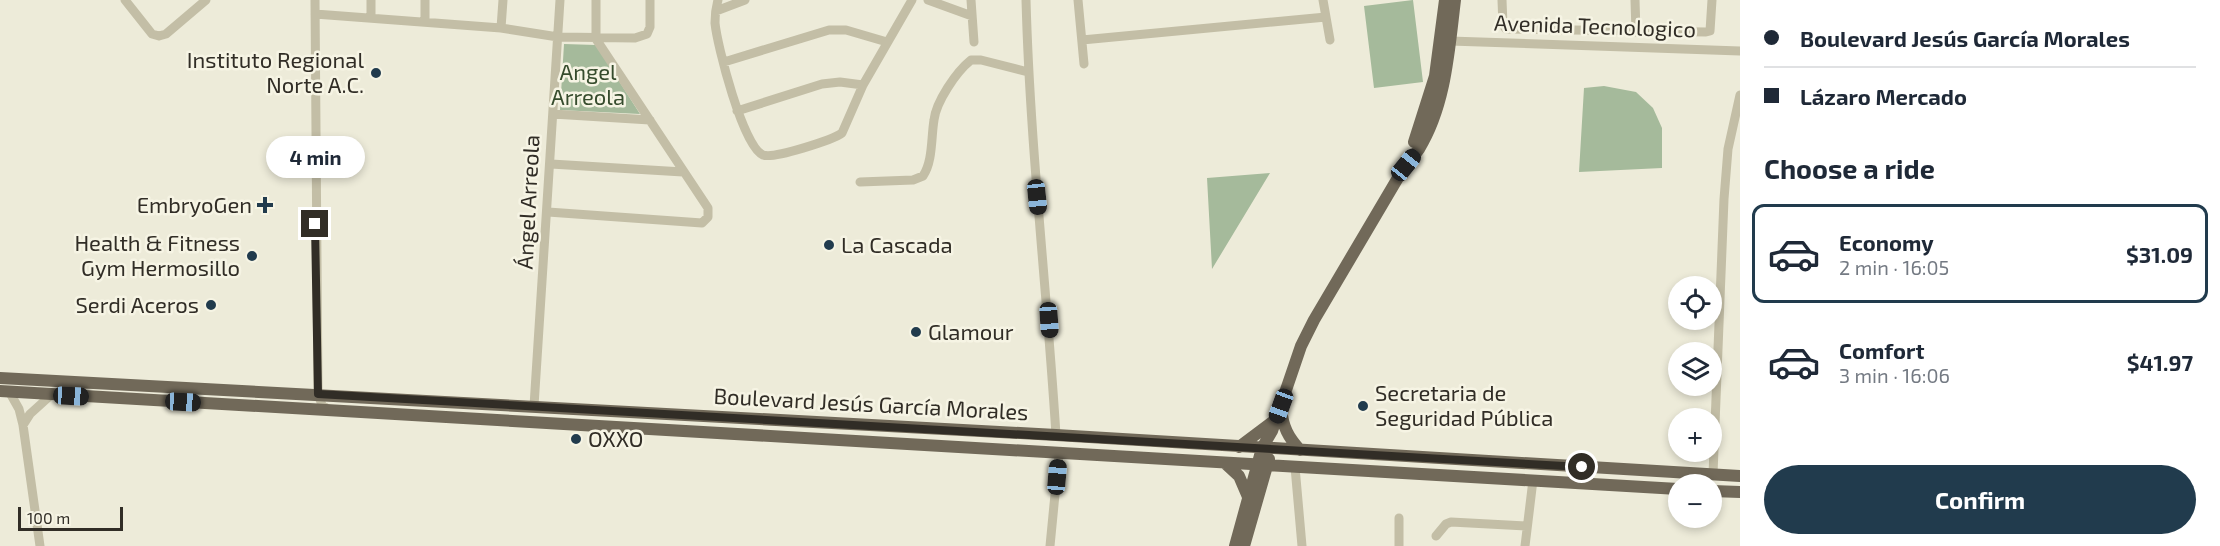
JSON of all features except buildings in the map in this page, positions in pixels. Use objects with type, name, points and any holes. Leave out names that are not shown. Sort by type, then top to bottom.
[{"type":"main road","points":[[1406,165],[1435,76],[1445,0]]},
{"type":"main road","points":[[1450,0],[1446,35],[1450,41]]},
{"type":"main road","points":[[1244,546],[1267,448],[1308,331],[1406,165],[1419,149],[1434,113],[1440,95],[1455,0]]},
{"type":"main road","points":[[1420,126],[1433,99],[1444,45],[1450,41]]},
{"type":"main road","name":"Boulevard Jesús García Morales","points":[[0,378],[1056,435],[1713,474]]},
{"type":"main road","name":"Boulevard Jesús García Morales","points":[[5,392],[1668,488]]},
{"type":"main road","points":[[1281,406],[1284,428],[1300,450]]},
{"type":"main road","points":[[590,427],[592,410]]},
{"type":"main road","points":[[1239,447],[1274,425]]},
{"type":"main road","points":[[1226,464],[1244,483],[1248,497]]},
{"type":"main road","points":[[1235,546],[1248,497],[1262,465]]},
{"type":"main road","name":"Boulevard Jesús García Morales","points":[[1722,475],[1740,476]]},
{"type":"main road","points":[[1722,491],[1740,492]]},
{"type":"street","points":[[127,1],[152,34],[159,36],[166,34],[206,0]]},
{"type":"street","points":[[315,0],[318,394],[322,405],[333,411]]},
{"type":"street","points":[[370,18],[371,0]]},
{"type":"street","points":[[425,0],[425,21]]},
{"type":"street","points":[[501,28],[502,0]]},
{"type":"street","name":"Ángel Arreola","points":[[534,406],[560,0]]},
{"type":"street","points":[[548,212],[702,223],[708,217],[708,208],[596,39],[596,0]]},
{"type":"street","points":[[315,14],[501,28],[558,37],[635,38],[647,34],[650,27],[650,0]]},
{"type":"street","points":[[718,0],[717,37],[737,111],[759,152],[773,157],[842,133],[863,85],[912,0]]},
{"type":"street","points":[[716,11],[745,0]]},
{"type":"street","points":[[928,0],[972,16]]},
{"type":"street","points":[[971,0],[974,42]]},
{"type":"street","points":[[1026,0],[1028,72],[1049,320],[1056,435]]},
{"type":"street","points":[[1078,0],[1084,64]]},
{"type":"street","points":[[1323,0],[1330,40]]},
{"type":"street","points":[[1502,0],[1503,25],[1506,29],[1636,32],[1706,32],[1710,29],[1712,0]]},
{"type":"street","points":[[1635,0],[1636,32]]},
{"type":"street","points":[[1082,40],[1326,17]]},
{"type":"street","points":[[724,62],[829,30],[846,30],[887,42]]},
{"type":"street","name":"Avenida Tecnologico","points":[[1450,41],[1740,51]]},
{"type":"street","points":[[860,182],[913,180],[923,176],[928,165],[936,109],[951,84],[971,60],[981,60],[1028,72]]},
{"type":"street","points":[[737,111],[822,84],[840,82],[863,85]]},
{"type":"street","points":[[1713,474],[1726,170],[1740,95]]},
{"type":"street","points":[[553,114],[650,120]]},
{"type":"street","points":[[551,164],[683,172]]},
{"type":"street","points":[[5,392],[18,409],[23,425],[40,546]]},
{"type":"street","points":[[23,425],[30,414],[51,395]]},
{"type":"street","points":[[1050,546],[1059,453]]},
{"type":"street","points":[[1295,467],[1302,546]]},
{"type":"street","points":[[1525,546],[1533,480]]},
{"type":"street","points":[[1399,518],[1399,546]]},
{"type":"street","points":[[1436,536],[1446,524],[1451,522],[1527,526]]},
{"type":"green space","points":[[1413,0],[1423,82],[1374,88],[1364,6]]},
{"type":"green space","name":"Angel Arreola","points":[[564,44],[596,45],[640,114],[560,110]]},
{"type":"green space","points":[[1604,86],[1636,92],[1653,108],[1662,128],[1662,168],[1579,172],[1584,88]]},
{"type":"green space","points":[[1270,173],[1212,269],[1207,178]]},
{"type":"place","name":"Instituto Regional Norte A.C.","points":[[376,73]]},
{"type":"place","name":"EmbryoGen","points":[[265,205]]},
{"type":"place","name":"La Cascada","points":[[829,245]]},
{"type":"place","name":"Health & Fitness Gym Hermosillo","points":[[252,256]]},
{"type":"place","name":"Serdi Aceros","points":[[211,305]]},
{"type":"place","name":"Glamour","points":[[916,332]]},
{"type":"place","name":"Secretaria de Seguridad Pública","points":[[1363,406]]},
{"type":"place","name":"OXXO","points":[[576,439]]},
{"type":"route","points":[[315,224],[318,394],[1582,467]]}]
